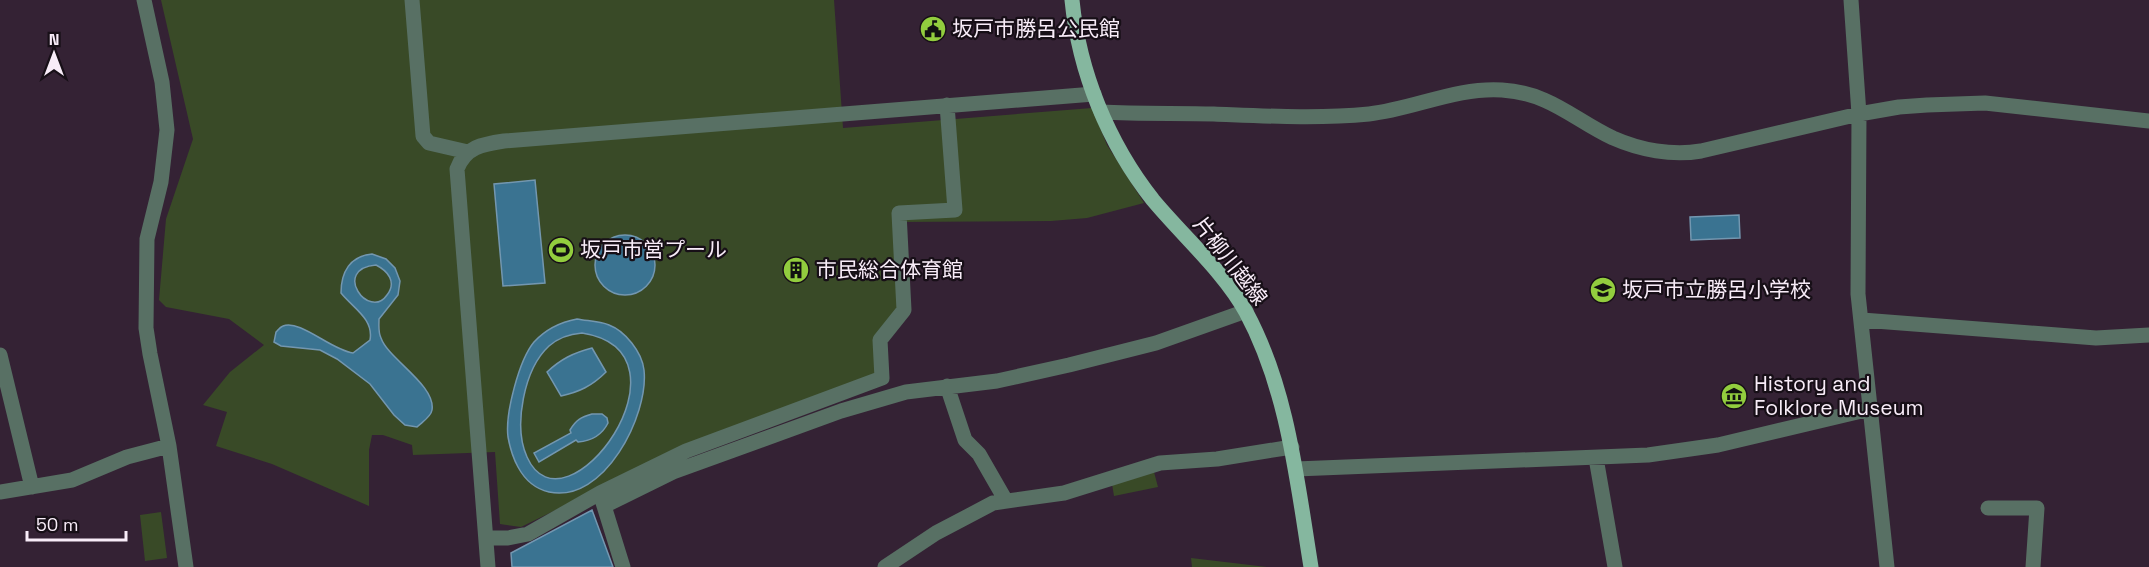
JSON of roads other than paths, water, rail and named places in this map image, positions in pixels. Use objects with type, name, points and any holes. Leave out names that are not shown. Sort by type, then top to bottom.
[{"type":"main road","name":"片柳川越線","points":[[1072,0],[1074,23],[1094,94],[1126,160],[1153,199],[1232,290],[1246,311],[1272,374],[1292,447],[1311,567]]},
{"type":"street","points":[[144,0],[165,105],[167,130],[165,162],[147,239],[146,328],[169,446],[186,567]]},
{"type":"street","points":[[412,0],[423,136],[429,143],[468,152]]},
{"type":"street","points":[[1851,0],[1859,114],[1858,271],[1887,567]]},
{"type":"street","points":[[1101,112],[1322,117],[1371,114],[1478,89],[1504,90],[1531,94],[1550,101],[1611,137],[1632,146],[1676,153],[1701,152],[1859,114],[1899,107],[1985,103],[2149,121]]},
{"type":"street","points":[[488,567],[457,169],[460,160],[468,152],[480,145],[504,141],[1094,94]]},
{"type":"street","points":[[486,538],[508,538],[528,534],[602,499],[686,451],[882,378],[880,340],[904,310],[899,213],[955,210],[947,105]]},
{"type":"street","points":[[602,499],[825,416],[906,392],[997,381],[1080,363],[1156,343],[1246,311]]},
{"type":"street","points":[[1862,320],[2096,338],[2149,335]]},
{"type":"street","points":[[0,355],[7,415],[32,487]]},
{"type":"street","points":[[947,386],[965,440],[979,454],[1006,501]]},
{"type":"street","points":[[1296,468],[1596,458],[1679,452],[1870,409]]},
{"type":"street","points":[[0,492],[72,480],[127,457],[169,446]]},
{"type":"street","points":[[885,567],[936,533],[993,503],[1064,493],[1160,463],[1217,459],[1292,447]]},
{"type":"street","points":[[1596,458],[1615,567]]},
{"type":"street","points":[[602,499],[623,567]]},
{"type":"street","points":[[1988,508],[2037,508],[2033,567]]},
{"type":"water","points":[[535,180],[545,283],[503,286],[494,184]]},
{"type":"water","points":[[1739,215],[1740,238],[1691,240],[1690,217]]},
{"type":"water","points":[[619,235],[631,235],[642,240],[650,248],[655,265],[653,277],[642,290],[631,295],[619,295],[608,290],[600,282],[595,271],[595,259],[600,248],[608,240]]},
{"type":"water","points":[[372,254],[386,259],[395,268],[400,281],[398,295],[379,319],[379,331],[385,346],[427,391],[431,401],[431,413],[417,427],[405,425],[394,415],[370,384],[337,359],[320,350],[281,346],[274,342],[278,329],[290,325],[307,331],[344,351],[353,353],[370,340],[366,320],[341,293],[341,285],[348,266],[364,255]],"holes":[[[376,265],[390,277],[390,290],[380,301],[371,302],[358,291],[355,283],[356,275],[363,269]]]},
{"type":"water","points":[[577,319],[605,324],[627,337],[643,363],[644,389],[631,432],[605,471],[588,484],[569,492],[549,492],[540,489],[524,476],[512,453],[508,437],[511,402],[518,374],[534,342],[554,327]],"holes":[[[582,333],[616,347],[630,372],[628,403],[614,434],[593,460],[569,476],[545,477],[527,457],[521,430],[523,398],[527,383],[540,356],[557,340]]]},
{"type":"water","points":[[592,348],[606,372],[585,388],[561,396],[547,372],[568,357]]},
{"type":"water","points":[[592,414],[602,414],[607,418],[608,423],[596,437],[578,442],[576,440],[539,462],[534,453],[571,433],[570,430],[577,421]]},
{"type":"water","points":[[592,510],[613,567],[512,567],[511,553]]},
{"type":"place","name":"坂戸市勝呂公民館","points":[[933,29]]},
{"type":"place","name":"坂戸市営プール","points":[[561,250]]},
{"type":"place","name":"市民総合体育館","points":[[796,270]]},
{"type":"place","name":"坂戸市立勝呂小学校","points":[[1603,290]]},
{"type":"place","name":"History and Folklore Museum","points":[[1734,396]]}]
